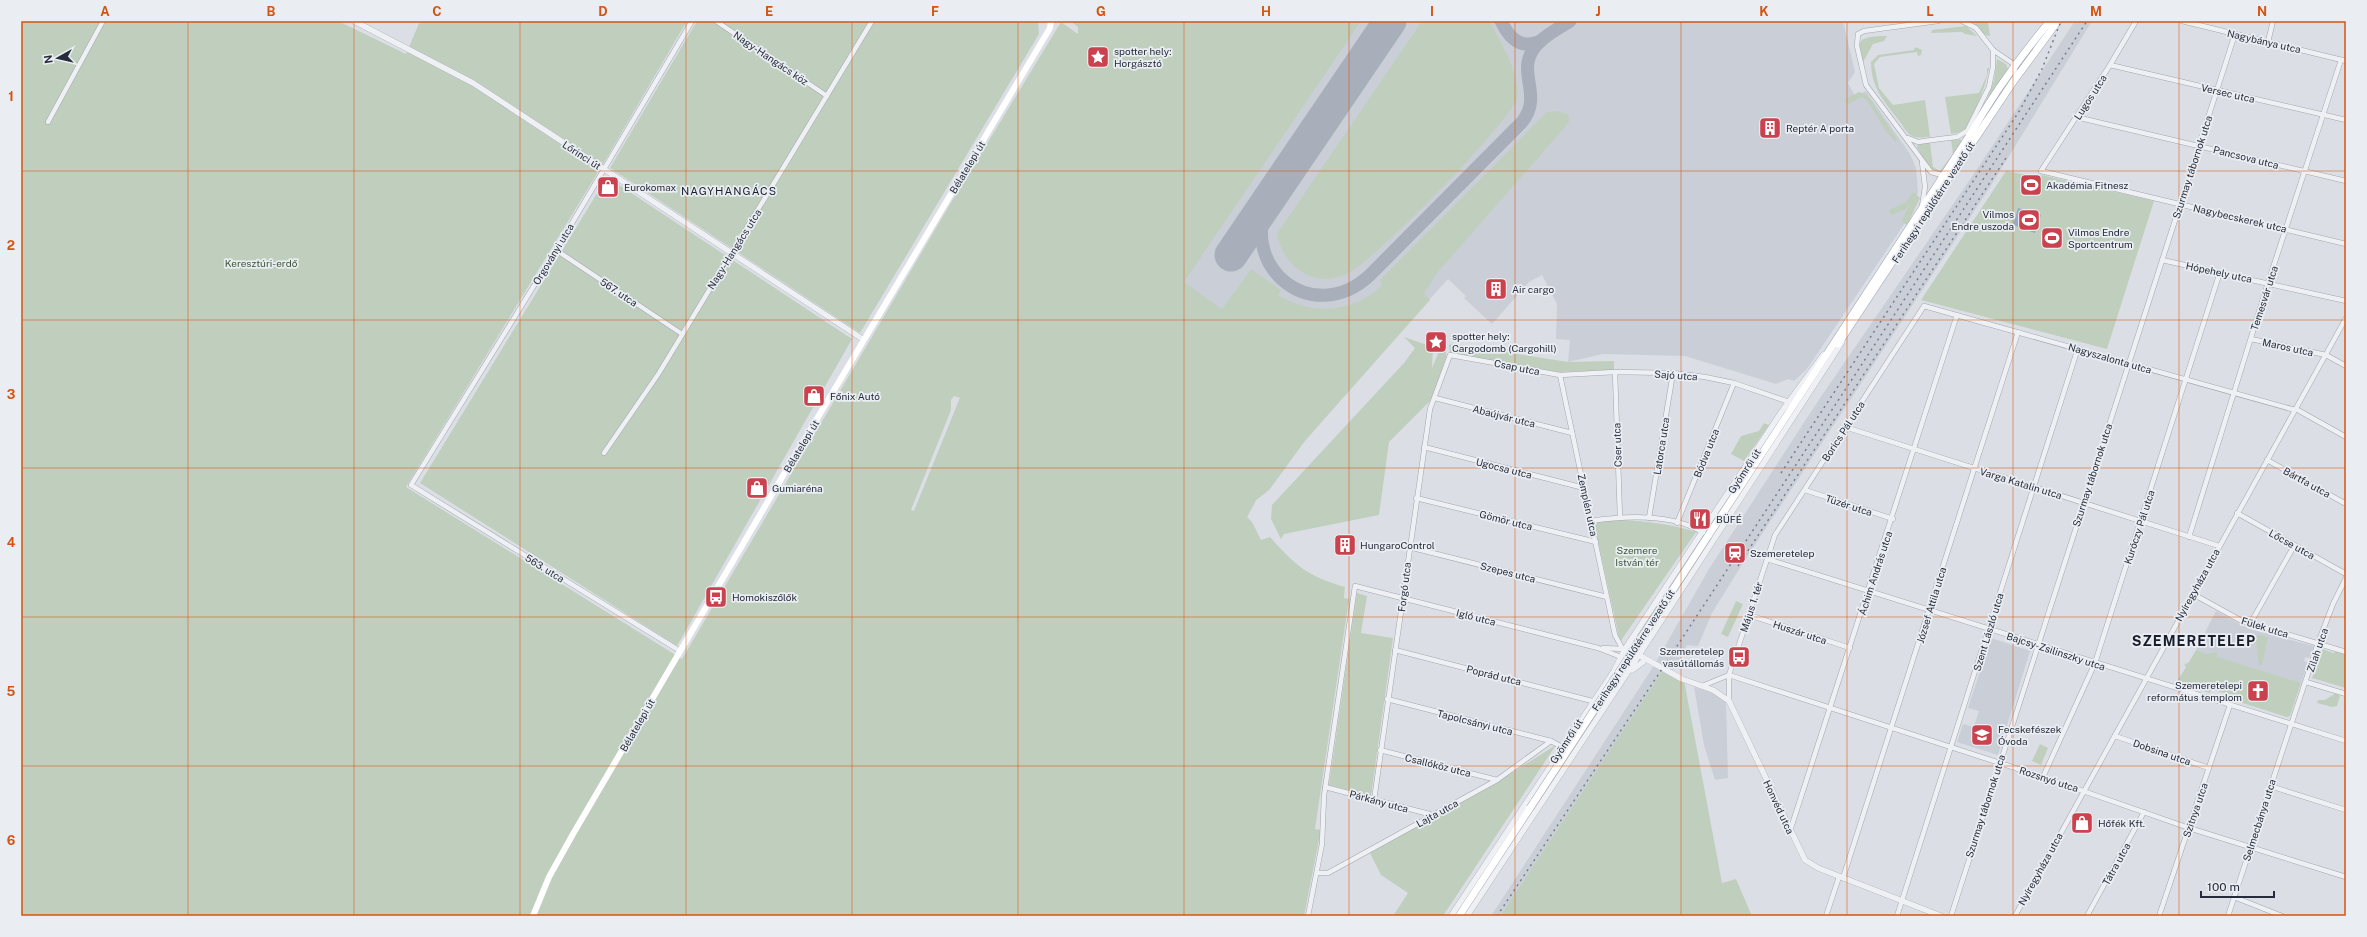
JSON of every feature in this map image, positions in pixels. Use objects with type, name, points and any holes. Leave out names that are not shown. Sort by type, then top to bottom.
[{"type":"main road","name":"Bélatelepi út","points":[[534,916],[549,877],[680,651],[1050,28],[1051,21]]},
{"type":"main road","name":"Ferihegyi repülőtérre vezető út","points":[[1459,916],[1706,535],[1845,330],[1946,176],[1987,104],[2015,65],[2050,21]]},
{"type":"main road","name":"Ferihegyi repülőtérre vezető út","points":[[1845,330],[1921,210],[2058,21]]},
{"type":"street","points":[[48,122],[103,21]]},
{"type":"street","name":"Lőrinci út","points":[[354,21],[473,84],[864,340]]},
{"type":"street","name":"Orgoványi utca","points":[[411,485],[556,250],[692,21]]},
{"type":"street","name":"Nagy-Hangács köz","points":[[716,21],[827,96]]},
{"type":"street","name":"Nagy-Hangács utca","points":[[604,453],[659,373],[872,21]]},
{"type":"street","points":[[1938,21],[1864,30],[1858,34],[1857,40],[1866,85],[1931,172],[1946,176]]},
{"type":"street","points":[[1962,21],[1976,28],[1994,50],[2015,65],[2013,82]]},
{"type":"street","name":"Lugos utca","points":[[2041,171],[2110,65],[2136,21]]},
{"type":"street","name":"Nagybánya utca","points":[[2182,21],[2343,60]]},
{"type":"street","points":[[2268,42],[2273,21]]},
{"type":"street","name":"Szurmay tábornok utca","points":[[1951,916],[2083,502],[2235,34]]},
{"type":"street","points":[[1907,138],[1918,142],[1957,137],[1967,131],[1988,87],[1993,68],[1994,50]]},
{"type":"street","name":"Temesvár utca","points":[[2189,537],[2268,282],[2343,60]]},
{"type":"street","name":"Versec utca","points":[[2110,65],[2346,120]]},
{"type":"street","name":"Pancsova utca","points":[[2076,117],[2346,182]]},
{"type":"street","points":[[1921,210],[1925,187],[1922,160]]},
{"type":"street","name":"Nagybecskerek utca","points":[[2041,171],[2346,244]]},
{"type":"street","name":"567. utca","points":[[556,250],[682,334]]},
{"type":"street","name":"Hópehely utca","points":[[2162,260],[2268,282],[2346,301]]},
{"type":"street","name":"Kuróczy Pál utca","points":[[2043,777],[2095,663],[2220,272]]},
{"type":"street","name":"Nagyszalonta utca","points":[[1924,306],[2296,410],[2346,437]]},
{"type":"street","name":"Borics Pál utca","points":[[1767,560],[1775,535],[1924,306]]},
{"type":"street","name":"Áchim András utca","points":[[1790,831],[1893,519],[1957,314]]},
{"type":"street","name":"Nyíregyháza utca","points":[[2015,916],[2083,790],[2115,736],[2346,318]]},
{"type":"street","name":"Gyömrői út","points":[[1451,916],[1621,657],[1623,649],[1706,535],[1789,402],[1845,330]]},
{"type":"street","name":"Gyömrői út","points":[[1467,916],[1644,648],[1845,330]]},
{"type":"street","name":"József Attila utca","points":[[1826,916],[1841,877],[1892,728],[2018,332]]},
{"type":"street","name":"Maros utca","points":[[2250,339],[2326,355],[2346,366]]},
{"type":"street","name":"Szent László utca","points":[[1897,916],[1952,748],[1988,629],[2078,348]]},
{"type":"street","name":"Csap utca","points":[[1450,355],[1560,375]]},
{"type":"street","name":"Forgó utca","points":[[1374,800],[1387,699],[1430,409],[1450,355]]},
{"type":"street","name":"Sajó utca","points":[[1560,375],[1615,372],[1673,374],[1734,383],[1789,402]]},
{"type":"street","name":"Cser utca","points":[[1615,372],[1620,518]]},
{"type":"street","name":"Latorca utca","points":[[1649,518],[1673,374]]},
{"type":"street","name":"Zemplén utca","points":[[1560,375],[1615,636],[1623,649]]},
{"type":"street","name":"Bódva utca","points":[[1677,523],[1734,383]]},
{"type":"street","name":"Abaújvár utca","points":[[1435,398],[1572,433]]},
{"type":"street","name":"Varga Katalin utca","points":[[1845,427],[1915,448],[2140,522],[2219,546]]},
{"type":"street","name":"Ugocsa utca","points":[[1424,447],[1584,488]]},
{"type":"street","name":"Bártfa utca","points":[[2267,460],[2346,504]]},
{"type":"street","name":"563. utca","points":[[411,485],[680,651]]},
{"type":"street","name":"Tüzér utca","points":[[1805,490],[1893,519]]},
{"type":"street","name":"Gömör utca","points":[[1416,498],[1596,542]]},
{"type":"street","name":"Lőcse utca","points":[[2238,513],[2346,574]]},
{"type":"street","points":[[1591,521],[1620,518],[1649,518],[1677,523],[1706,535]]},
{"type":"street","points":[[2250,624],[2294,546]]},
{"type":"street","name":"Szepes utca","points":[[1409,547],[1607,597]]},
{"type":"street","name":"Bajcsy-Zsilinszky utca","points":[[1767,560],[2346,741]]},
{"type":"street","name":"Május 1. tér","points":[[1729,675],[1767,560]]},
{"type":"street","name":"Zilah utca","points":[[2292,724],[2318,643],[2333,604],[2346,578]]},
{"type":"street","name":"Igló utca","points":[[1325,787],[1355,586],[1598,648],[1621,657]]},
{"type":"street","name":"Fülek utca","points":[[2193,594],[2250,624],[2346,652]]},
{"type":"street","name":"Huszár utca","points":[[1749,615],[1850,648]]},
{"type":"street","points":[[1612,653],[1611,648],[1615,636]]},
{"type":"street","name":"Igló utca","points":[[1598,648],[1623,649]]},
{"type":"street","points":[[1644,648],[1649,661]]},
{"type":"street","points":[[1623,649],[1639,655],[1684,680],[1720,694],[1728,700]]},
{"type":"street","name":"Poprád utca","points":[[1395,650],[1592,701]]},
{"type":"street","points":[[1621,657],[1635,661],[1649,661]]},
{"type":"street","points":[[1626,675],[1643,662]]},
{"type":"street","points":[[1702,686],[1729,675],[1728,700]]},
{"type":"street","name":"Rozsnyó utca","points":[[1729,675],[2083,790],[2189,828],[2346,877]]},
{"type":"street","points":[[2306,682],[2346,694]]},
{"type":"street","name":"Tapolcsányi utca","points":[[1387,699],[1551,741],[1562,747]]},
{"type":"street","name":"Honvéd utca","points":[[1728,700],[1805,860],[1812,865],[1841,877],[1941,916]]},
{"type":"street","name":"Szitnya utca","points":[[2159,916],[2230,705]]},
{"type":"street","name":"Selmecbánya utca","points":[[2228,916],[2270,786],[2292,724]]},
{"type":"street","name":"Dobsina utca","points":[[2115,736],[2209,768]]},
{"type":"street","name":"Lajta utca","points":[[1317,873],[1328,873],[1434,815],[1496,780],[1551,741]]},
{"type":"street","name":"Csallóköz utca","points":[[1380,750],[1496,780]]},
{"type":"street","points":[[2270,786],[2346,810]]},
{"type":"street","points":[[1308,916],[1317,873],[1323,831],[1325,787]]},
{"type":"street","name":"Párkány utca","points":[[1325,787],[1434,815]]},
{"type":"street","name":"Tátra utca","points":[[2087,916],[2144,812]]},
{"type":"street","points":[[2234,897],[2282,916]]},
{"type":"shaded area","points":[[1125,21],[1843,21],[1855,72],[1848,83],[1855,96],[1866,91],[1910,154],[1916,168],[1918,192],[1913,211],[1807,369],[1794,381],[1788,379],[1776,384],[1685,356],[1603,354],[1568,362],[1570,340],[1556,339],[1557,304],[1542,275],[1529,282],[1492,324],[1464,298],[1466,296],[1448,279],[1347,391],[1304,442],[1269,490],[1256,500],[1172,662],[914,511],[960,398]]},
{"type":"shaded area","points":[[2075,21],[2092,21],[1990,187],[1743,563],[1712,613],[1698,646],[1687,645],[1671,674],[1663,670],[1500,916],[1491,916],[1653,667],[1709,569],[1816,404],[1971,178]]},
{"type":"shaded area","points":[[2216,611],[2249,629],[2314,646],[2309,658],[2305,657],[2304,661],[2308,663],[2301,683],[2246,668],[2196,650]]},
{"type":"shaded area","points":[[1991,638],[2030,651],[1998,755],[1957,742],[1963,724],[1974,727],[1979,711],[1968,708]]},
{"type":"shaded area","points":[[1694,687],[1718,695],[1726,701],[1728,778],[1715,780],[1704,745]]},
{"type":"green space","name":"Keresztúri-erdő","points":[[21,21],[338,21],[406,54],[420,21],[687,21],[606,159],[406,487],[682,659],[949,206],[1061,22],[1078,34],[1078,27],[1070,21],[1361,21],[1184,282],[1222,309],[1251,269],[1281,290],[1278,295],[1291,302],[1318,308],[1332,308],[1358,302],[1382,286],[1380,280],[1547,112],[1555,111],[1567,114],[1570,119],[1566,126],[1437,273],[1424,294],[1430,300],[1304,442],[1269,490],[1256,500],[1247,517],[1252,522],[1261,540],[1270,537],[1287,555],[1311,574],[1345,587],[1344,598],[1349,599],[1315,829],[1321,830],[1304,916],[21,916]],"holes":[[[954,396],[960,398],[914,511],[911,510],[951,410],[951,400]]]},
{"type":"green space","points":[[697,21],[1038,21],[1039,34],[860,333],[610,168]]},
{"type":"green space","points":[[1422,21],[1490,21],[1513,69],[1516,80],[1517,100],[1488,138],[1435,195],[1381,248],[1359,266],[1344,275],[1321,279],[1311,276],[1301,271],[1286,256],[1280,245],[1277,234]]},
{"type":"green space","points":[[1972,21],[1988,22],[1990,36],[1985,35]]},
{"type":"green space","points":[[1966,26],[1977,36],[1962,32],[1931,33],[1932,30]]},
{"type":"green space","points":[[1887,36],[1884,41],[1873,44],[1863,62],[1860,49],[1861,42],[1867,38]]},
{"type":"green space","points":[[1915,47],[1922,50],[1921,55],[1918,56],[1917,52],[1880,57],[1874,64],[1879,88],[1893,105],[1925,100],[1930,137],[1914,137],[1907,132],[1880,95],[1873,80],[1871,62],[1878,55],[1914,50]]},
{"type":"green space","points":[[1997,59],[2006,64],[2008,69],[1985,104],[1994,81]]},
{"type":"green space","points":[[1987,68],[1989,68],[1988,73],[1983,89],[1970,122],[1964,130],[1951,134],[1945,97],[1979,93],[1987,75]]},
{"type":"green space","points":[[1859,92],[1865,94],[1870,99],[1897,139],[1896,142],[1885,130],[1867,100],[1861,97],[1847,105],[1845,99]]},
{"type":"green space","points":[[1960,139],[1963,143],[1942,172],[1937,172],[1930,167],[1924,160],[1917,147],[1919,144],[1930,142],[1933,167],[1940,171],[1953,154],[1951,140]]},
{"type":"green space","name":"Vilmos Endre Sportcentrum","points":[[2006,171],[2038,177],[2042,175],[2154,201],[2107,349],[1921,300]]},
{"type":"green space","points":[[607,177],[852,339],[677,646],[420,483]]},
{"type":"green space","points":[[1913,192],[1920,198],[1907,225],[1902,222],[1902,220],[1910,204],[1904,210],[1891,215],[1889,210],[1906,202]]},
{"type":"green space","points":[[1404,337],[1433,347],[1432,368],[1442,344],[1446,351],[1446,357],[1433,398],[1389,442],[1379,515],[1284,534],[1281,539],[1271,519],[1272,505],[1404,363],[1415,348]]},
{"type":"green space","points":[[1454,344],[1568,362],[1614,361],[1614,370],[1559,372],[1450,353],[1449,345]]},
{"type":"green space","points":[[1764,423],[1769,425],[1744,461],[1731,454],[1741,436],[1759,431]]},
{"type":"green space","name":"Szemere István tér","points":[[1621,520],[1659,523],[1696,532],[1620,642],[1594,522]]},
{"type":"green space","points":[[1357,593],[1367,596],[1361,633],[1393,638],[1371,796],[1329,785]]},
{"type":"green space","points":[[1736,601],[1743,604],[1728,637],[1721,634]]},
{"type":"green space","points":[[2258,634],[2268,637],[2262,665],[2259,665],[2255,640]]},
{"type":"green space","points":[[2322,649],[2334,653],[2337,650],[2346,653],[2346,688],[2312,678]]},
{"type":"green space","points":[[2196,650],[2207,654],[2217,652],[2217,657],[2301,683],[2290,716],[2287,717],[2236,701],[2237,697],[2211,689],[2210,693],[2176,683],[2186,667],[2184,665],[2189,662]]},
{"type":"green space","points":[[1663,670],[1684,680],[1722,883],[1736,879],[1752,916],[1500,916]]},
{"type":"green space","points":[[2336,693],[2340,696],[2337,706],[2332,707],[2317,703],[2318,700],[2325,700]]},
{"type":"green space","points":[[2040,744],[2048,748],[2041,765],[2032,761]]},
{"type":"green space","points":[[1556,745],[1443,916],[1393,916],[1408,893],[1381,875],[1370,853],[1489,787]]},
{"type":"water","points":[[2018,208],[2041,215],[2035,233],[2013,225]]},
{"type":"taxiway","points":[[1501,21],[1508,33],[1516,41],[1527,44],[1541,41]]},
{"type":"taxiway","points":[[1271,195],[1262,221],[1263,245],[1271,266],[1285,282],[1303,292],[1325,295],[1348,290],[1370,275],[1522,122],[1528,112],[1530,102],[1531,93],[1528,75],[1530,56],[1542,39],[1570,21]]},
{"type":"runway","points":[[1231,255],[1390,21]]},
{"type":"railway","points":[[1781,473],[2020,110],[2042,69],[2061,21]]},
{"type":"railway","points":[[1497,916],[1662,669],[2087,21]]},
{"type":"railway","points":[[1738,566],[2008,155]]},
{"type":"place","name":"spotter hely: Horgásztó","points":[[1098,57]]},
{"type":"place","name":"Reptér A porta","points":[[1770,128]]},
{"type":"place","name":"Akadémia Fitnesz","points":[[2031,185]]},
{"type":"place","name":"Eurokomax","points":[[608,187]]},
{"type":"place","name":"Vilmos Endre uszoda","points":[[2029,220]]},
{"type":"place","name":"Vilmos Endre Sportcentrum","points":[[2052,238]]},
{"type":"place","name":"Air cargo","points":[[1496,289]]},
{"type":"place","name":"spotter hely: Cargodomb (Cargohill)","points":[[1436,342]]},
{"type":"place","name":"Főnix Autó","points":[[814,396]]},
{"type":"place","name":"Gumiaréna","points":[[757,488]]},
{"type":"place","name":"BÜFÉ","points":[[1700,519]]},
{"type":"place","name":"HungaroControl","points":[[1345,545]]},
{"type":"place","name":"Szemeretelep","points":[[1735,553]]},
{"type":"place","name":"Homokiszőlők","points":[[716,597]]},
{"type":"place","name":"Szemeretelep vasútállomás","points":[[1739,657]]},
{"type":"place","name":"Szemeretelepi református templom","points":[[2258,691]]},
{"type":"place","name":"Fecskefészek Óvoda","points":[[1982,735]]},
{"type":"place","name":"Hőfék Kft.","points":[[2082,823]]},
{"type":"district","name":"NAGYHANGÁCS","points":[[729,191]]},
{"type":"district","name":"SZEMERETELEP","points":[[2194,641]]}]
